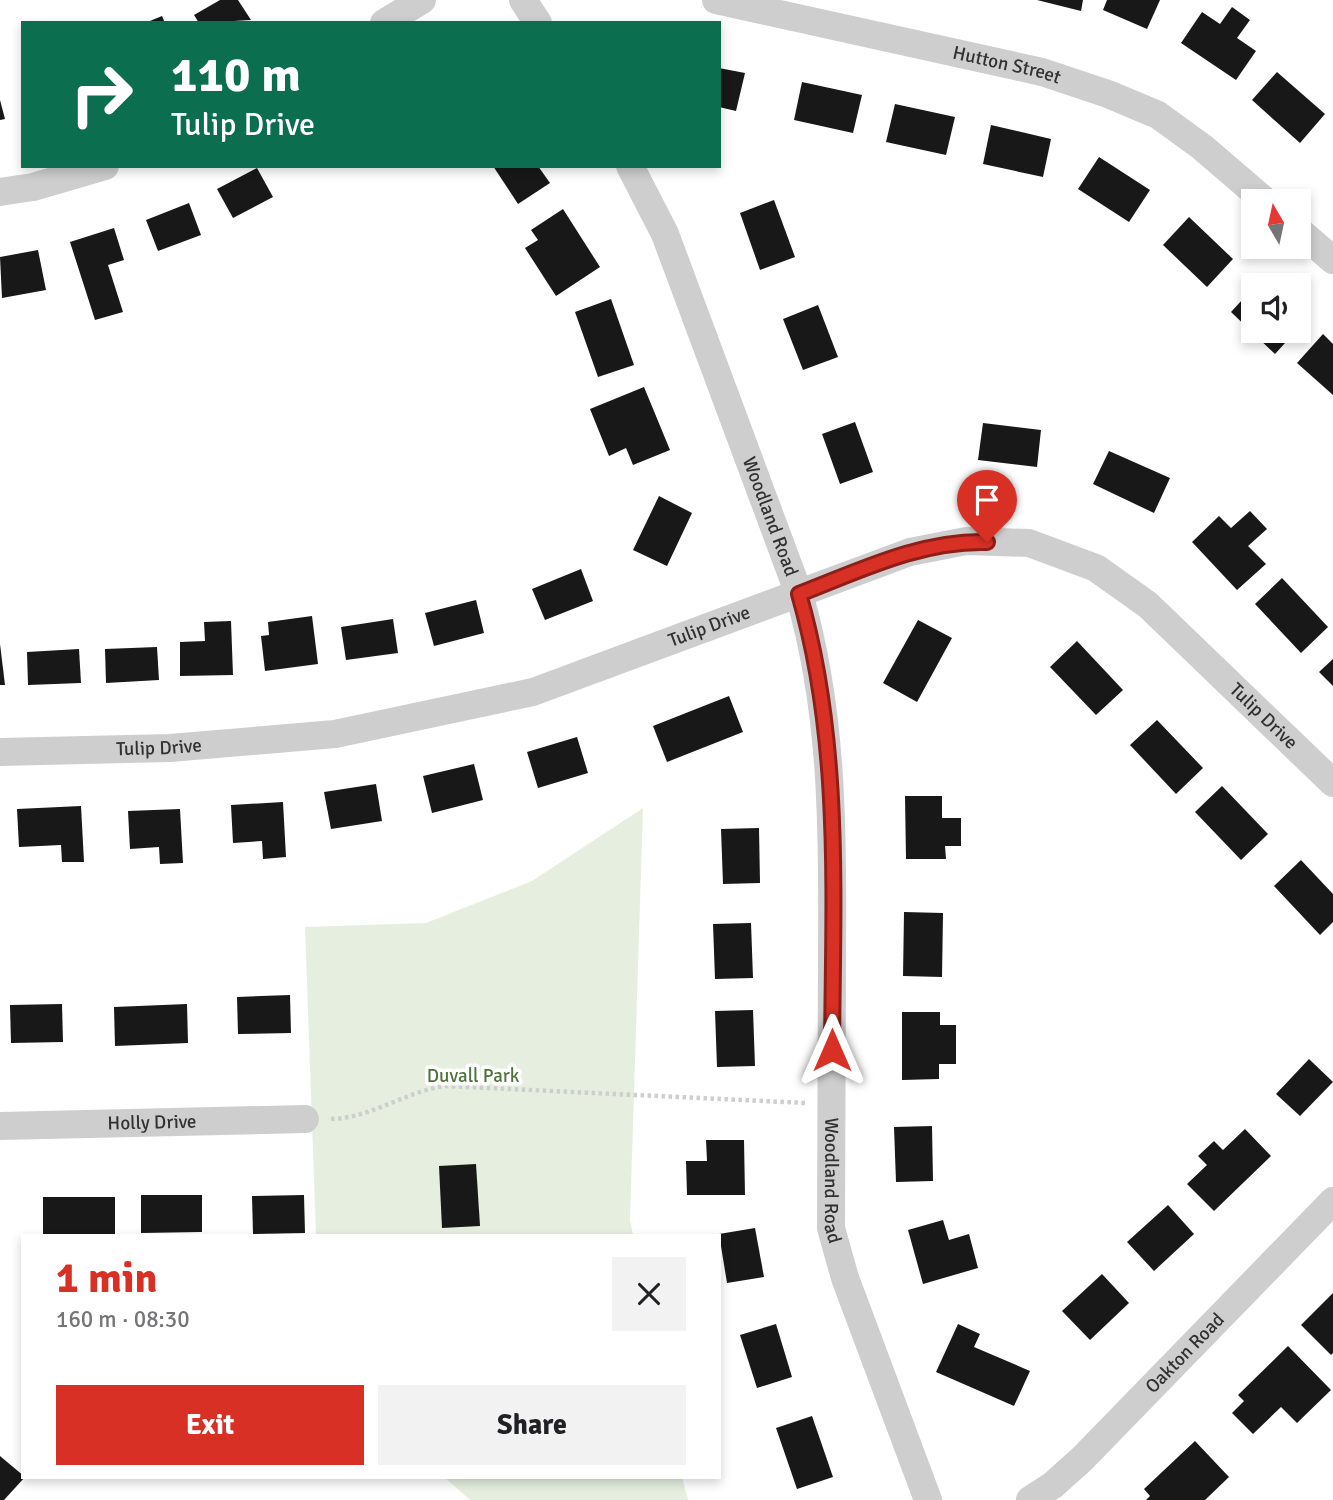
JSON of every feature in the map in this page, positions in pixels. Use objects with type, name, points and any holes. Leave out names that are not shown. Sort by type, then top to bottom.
[{"type":"street","points":[[387,21],[422,0]]},
{"type":"street","points":[[523,0],[537,21]]},
{"type":"street","name":"Hutton Street","points":[[716,0],[1042,72],[1108,94],[1158,115],[1202,147],[1251,189]]},
{"type":"street","points":[[0,192],[33,187],[98,168]]},
{"type":"street","name":"Woodland Road","points":[[631,168],[666,234],[799,594],[821,694],[833,806],[831,1228],[845,1278],[928,1500]]},
{"type":"street","points":[[1311,241],[1333,260]]},
{"type":"street","name":"Tulip Drive","points":[[0,752],[170,748],[335,734],[533,692],[910,552],[966,541],[1029,543],[1096,568],[1148,605],[1333,783]]},
{"type":"street","name":"Holly Drive","points":[[0,1126],[304,1119]]},
{"type":"street","name":"Oakton Road","points":[[1030,1500],[1053,1485],[1082,1459],[1333,1201]]},
{"type":"path","points":[[304,1119],[341,1119],[372,1111],[424,1089],[445,1086],[832,1104]]},
{"type":"green space","name":"Duvall Park","points":[[643,808],[630,1220],[633,1234],[316,1234],[305,927],[426,923],[532,881]]},
{"type":"green space","points":[[446,1479],[683,1479],[688,1500],[470,1500]]},
{"type":"building","points":[[220,0],[238,0],[251,20],[198,21],[194,15]]},
{"type":"building","points":[[1037,0],[1083,0],[1081,11]]},
{"type":"building","points":[[1107,0],[1160,0],[1147,29],[1103,10]]},
{"type":"building","points":[[1232,7],[1250,20],[1237,38],[1256,51],[1236,80],[1181,43],[1202,12],[1220,24]]},
{"type":"building","points":[[162,16],[164,21],[150,21]]},
{"type":"building","points":[[721,68],[745,73],[736,111],[721,107]]},
{"type":"building","points":[[1277,72],[1325,114],[1300,143],[1252,100]]},
{"type":"building","points":[[802,82],[862,95],[853,133],[794,120]]},
{"type":"building","points":[[0,100],[5,119],[0,120]]},
{"type":"building","points":[[895,104],[955,117],[946,155],[886,142]]},
{"type":"building","points":[[991,125],[1051,139],[1043,177],[983,164]]},
{"type":"building","points":[[1099,157],[1150,190],[1129,222],[1078,189]]},
{"type":"building","points":[[257,168],[273,197],[233,218],[217,189]]},
{"type":"building","points":[[494,168],[539,168],[550,183],[518,204]]},
{"type":"building","points":[[774,200],[795,257],[760,270],[740,213]]},
{"type":"building","points":[[189,203],[201,235],[158,251],[146,220]]},
{"type":"building","points":[[563,209],[600,267],[556,296],[525,248],[538,240],[531,230]]},
{"type":"building","points":[[1189,217],[1233,259],[1207,287],[1163,245]]},
{"type":"building","points":[[114,228],[124,260],[108,265],[123,312],[95,320],[70,242]]},
{"type":"building","points":[[38,250],[46,290],[2,298],[0,257]]},
{"type":"building","points":[[611,299],[634,365],[598,377],[575,312]]},
{"type":"building","points":[[1241,301],[1241,322],[1231,312]]},
{"type":"building","points":[[818,305],[838,357],[803,370],[783,319]]},
{"type":"building","points":[[1323,334],[1333,344],[1333,395],[1297,363]]},
{"type":"building","points":[[1263,343],[1285,343],[1275,354]]},
{"type":"building","points":[[644,387],[670,450],[633,465],[626,448],[609,456],[590,409]]},
{"type":"building","points":[[855,422],[873,472],[840,484],[822,434]]},
{"type":"building","points":[[983,423],[1041,430],[1037,467],[978,460]]},
{"type":"building","points":[[1109,451],[1170,478],[1154,513],[1093,484]]},
{"type":"building","points":[[659,496],[692,513],[667,566],[633,550]]},
{"type":"building","points":[[1250,511],[1267,529],[1248,546],[1266,564],[1237,590],[1192,542],[1219,516],[1231,528]]},
{"type":"building","points":[[581,569],[593,601],[545,620],[532,589]]},
{"type":"building","points":[[1282,578],[1328,627],[1301,653],[1255,604]]},
{"type":"building","points":[[476,600],[484,633],[434,646],[425,613]]},
{"type":"building","points":[[312,616],[318,664],[265,671],[261,636],[269,635],[268,622]]},
{"type":"building","points":[[393,619],[398,653],[346,660],[341,627]]},
{"type":"building","points":[[918,620],[952,638],[917,702],[883,683]]},
{"type":"building","points":[[231,621],[233,675],[180,676],[180,642],[205,641],[204,622]]},
{"type":"building","points":[[1077,641],[1123,690],[1096,715],[1050,667]]},
{"type":"building","points":[[0,644],[5,685],[0,685]]},
{"type":"building","points":[[157,647],[159,680],[106,683],[105,649]]},
{"type":"building","points":[[79,649],[81,683],[28,685],[27,652]]},
{"type":"building","points":[[1333,659],[1333,686],[1319,672]]},
{"type":"building","points":[[729,696],[743,732],[667,762],[653,726]]},
{"type":"building","points":[[1157,720],[1203,768],[1176,794],[1130,745]]},
{"type":"building","points":[[577,737],[588,773],[538,788],[527,752]]},
{"type":"building","points":[[474,764],[483,800],[432,813],[423,776]]},
{"type":"building","points":[[376,784],[382,821],[331,829],[324,792]]},
{"type":"building","points":[[1222,786],[1268,834],[1241,860],[1195,812]]},
{"type":"building","points":[[905,796],[942,796],[942,818],[961,818],[961,846],[945,846],[946,859],[906,859]]},
{"type":"building","points":[[283,802],[286,857],[263,859],[262,841],[233,843],[231,805]]},
{"type":"building","points":[[81,806],[84,862],[62,862],[61,845],[19,847],[17,809]]},
{"type":"building","points":[[180,809],[183,863],[160,864],[159,847],[130,849],[128,811]]},
{"type":"building","points":[[759,828],[760,883],[723,884],[721,829]]},
{"type":"building","points":[[1301,860],[1333,894],[1333,922],[1320,935],[1274,886]]},
{"type":"building","points":[[904,912],[943,913],[942,977],[903,976]]},
{"type":"building","points":[[751,923],[753,978],[715,979],[713,924]]},
{"type":"building","points":[[290,995],[291,1033],[238,1034],[237,997]]},
{"type":"building","points":[[62,1004],[63,1042],[11,1043],[10,1005]]},
{"type":"building","points":[[187,1004],[188,1043],[115,1046],[114,1007]]},
{"type":"building","points":[[753,1010],[755,1066],[717,1067],[715,1011]]},
{"type":"building","points":[[902,1012],[940,1012],[940,1025],[956,1025],[956,1064],[939,1064],[939,1079],[902,1080]]},
{"type":"building","points":[[1309,1059],[1333,1082],[1300,1116],[1276,1094]]},
{"type":"building","points":[[932,1126],[933,1181],[896,1182],[894,1127]]},
{"type":"building","points":[[1245,1129],[1271,1156],[1214,1211],[1187,1184],[1207,1165],[1198,1156],[1214,1141],[1223,1150]]},
{"type":"building","points":[[706,1140],[744,1140],[745,1195],[687,1195],[686,1161],[707,1161]]},
{"type":"building","points":[[476,1164],[480,1226],[442,1228],[439,1166]]},
{"type":"building","points":[[141,1195],[202,1195],[202,1232],[141,1233]]},
{"type":"building","points":[[304,1195],[305,1233],[253,1234],[252,1196]]},
{"type":"building","points":[[43,1197],[115,1197],[115,1234],[43,1234]]},
{"type":"building","points":[[1168,1205],[1194,1234],[1154,1271],[1127,1242]]},
{"type":"building","points":[[943,1220],[949,1240],[969,1234],[978,1268],[923,1284],[908,1230]]},
{"type":"building","points":[[755,1228],[764,1277],[727,1283],[719,1234]]},
{"type":"building","points":[[1102,1274],[1129,1303],[1090,1340],[1062,1311]]},
{"type":"building","points":[[1333,1293],[1333,1353],[1331,1355],[1301,1325]]},
{"type":"building","points":[[776,1324],[792,1377],[757,1388],[740,1335]]},
{"type":"building","points":[[958,1324],[980,1334],[974,1347],[1030,1371],[1014,1406],[936,1372]]},
{"type":"building","points":[[1288,1346],[1331,1390],[1297,1423],[1281,1407],[1253,1434],[1232,1413],[1244,1401],[1238,1395]]},
{"type":"building","points":[[812,1416],[833,1477],[797,1489],[776,1428]]},
{"type":"building","points":[[1195,1441],[1229,1477],[1205,1500],[1146,1500],[1150,1496],[1144,1489]]},
{"type":"building","points":[[0,1456],[21,1474],[23,1479],[4,1500],[0,1500]]},
{"type":"route","points":[[832,1050],[833,806],[821,694],[810,631],[799,594],[910,552],[966,541],[987,542]]}]
